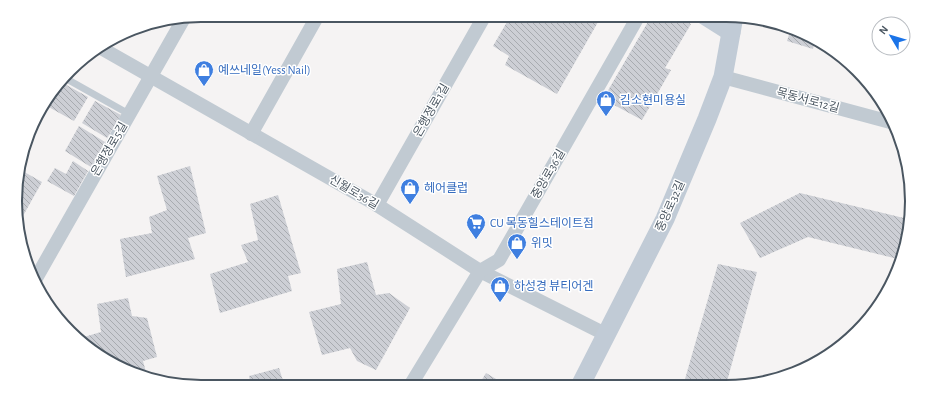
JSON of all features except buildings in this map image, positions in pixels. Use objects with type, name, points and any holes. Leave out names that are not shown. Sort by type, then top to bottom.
[{"type":"street","points":[[251,134],[314,22]]},
{"type":"street","name":"은행정로1길","points":[[377,205],[481,22]]},
{"type":"street","name":"중앙로36길","points":[[414,380],[480,271],[499,260],[635,22]]},
{"type":"street","name":"은행정로5길","points":[[38,274],[181,23]]},
{"type":"street","name":"중앙로32길","points":[[583,380],[665,219],[723,77],[732,24]]},
{"type":"street","name":"신월로36길","points":[[105,50],[377,205],[480,271],[607,335]]},
{"type":"street","name":"목동서로12길","points":[[723,77],[886,121]]},
{"type":"lane","points":[[69,80],[129,114]]},
{"type":"place","name":"예쓰네일(Yess Nail)","points":[[204,87]]},
{"type":"place","name":"김소현미용실","points":[[606,117]]},
{"type":"place","name":"헤어클럽","points":[[410,205]]},
{"type":"place","name":"CU 목동힐스테이트점","points":[[476,240]]},
{"type":"place","name":"위밋","points":[[517,260]]},
{"type":"place","name":"하성경 뷰티어겐","points":[[500,303]]}]
